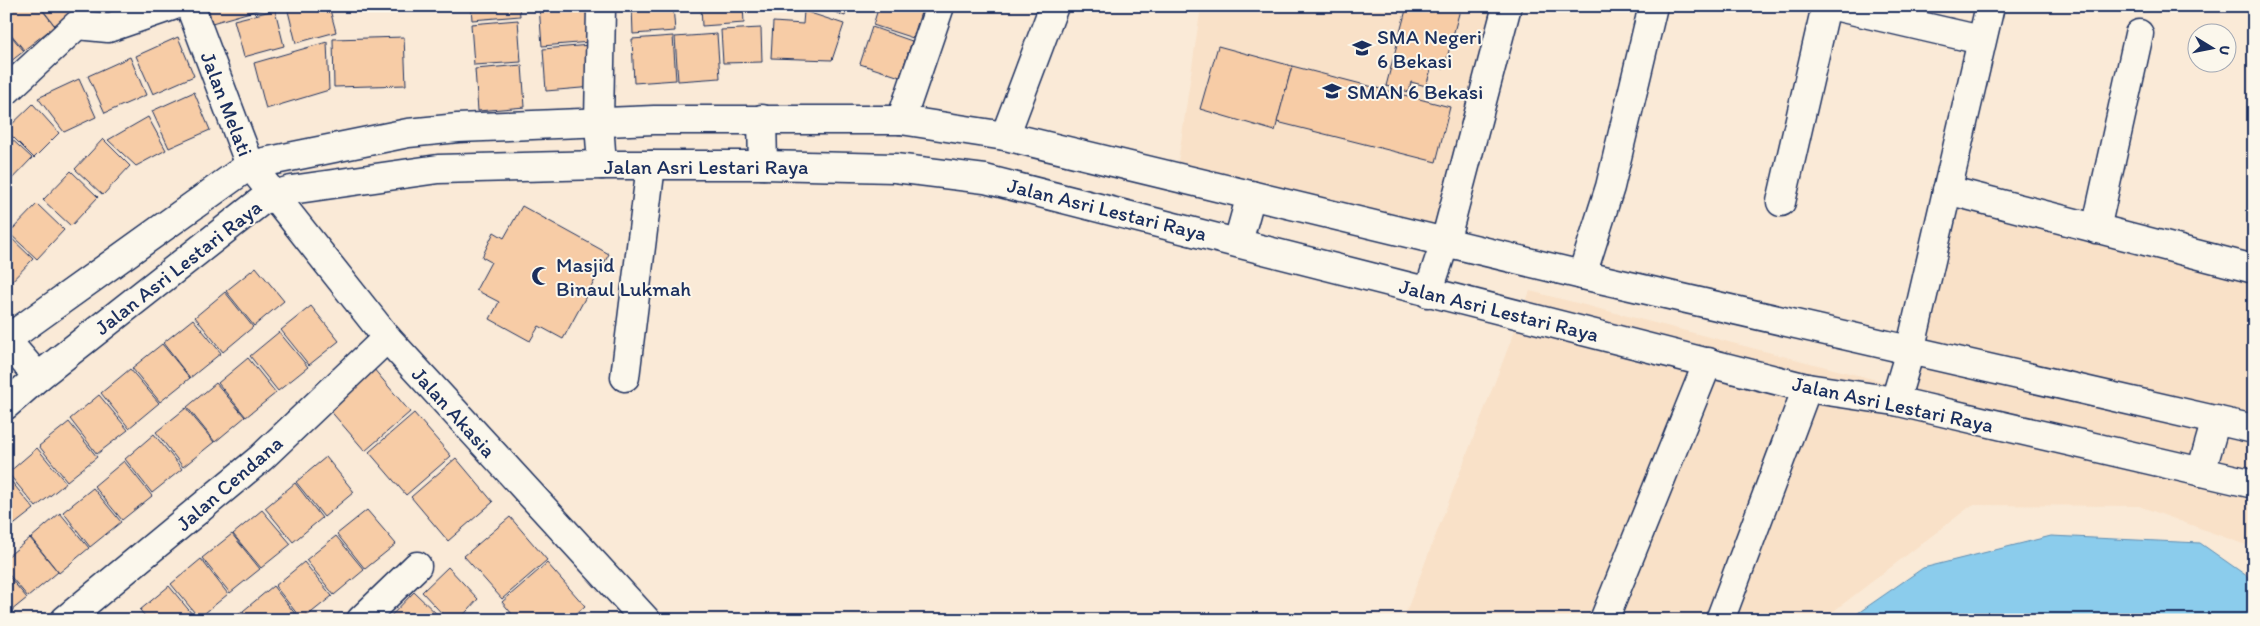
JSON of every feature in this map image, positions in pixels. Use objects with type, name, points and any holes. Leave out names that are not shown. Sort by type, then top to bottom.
[{"type":"street","points":[[6,92],[83,15],[108,28],[172,6]]},
{"type":"street","name":"Jalan Melati","points":[[190,6],[250,165],[274,194]]},
{"type":"street","points":[[601,6],[599,123],[602,165]]},
{"type":"street","points":[[901,120],[940,6]]},
{"type":"street","points":[[1005,136],[1054,6]]},
{"type":"street","points":[[1428,292],[1445,242],[1507,6]]},
{"type":"street","points":[[1582,275],[1610,187],[1653,6]]},
{"type":"street","points":[[1781,202],[1826,6]]},
{"type":"street","points":[[1834,6],[1981,40]]},
{"type":"street","points":[[1895,401],[1910,351],[1990,6]]},
{"type":"street","points":[[2096,229],[2139,34]]},
{"type":"street","points":[[762,119],[763,165]]},
{"type":"street","name":"Jalan Asri Lestari Raya","points":[[6,340],[250,165],[408,133],[458,128],[762,119],[901,120],[1005,136],[1582,275],[2254,429]]},
{"type":"street","name":"Jalan Asri Lestari Raya","points":[[6,405],[38,377],[260,202],[274,194],[290,190],[438,169],[602,165],[763,165],[894,168],[985,179],[1808,388],[1895,401],[2254,484]]},
{"type":"street","points":[[625,377],[651,165]]},
{"type":"street","points":[[1947,190],[2254,269]]},
{"type":"street","name":"Jalan Akasia","points":[[274,194],[387,338],[646,620]]},
{"type":"street","points":[[1238,242],[1250,195]]},
{"type":"street","name":"Jalan Cendana","points":[[77,616],[261,458],[387,338]]},
{"type":"street","points":[[6,340],[38,377]]},
{"type":"street","points":[[1604,620],[1708,362]]},
{"type":"street","points":[[1720,620],[1808,388]]},
{"type":"street","points":[[2201,472],[2216,420]]},
{"type":"street","points":[[360,620],[417,566]]},
{"type":"shaded area","name":"SMAN 6 Bekasi","points":[[1201,6],[1230,6],[1279,13],[1281,6],[1501,6],[1436,232],[1177,169]]},
{"type":"shaded area","points":[[1943,178],[2254,252],[2254,548],[2139,506],[1972,505],[1822,620],[1403,620],[1530,291],[1892,384]]},
{"type":"water","points":[[2051,536],[2200,543],[2254,581],[2254,620],[1848,620],[1923,568]]},
{"type":"building","points":[[8,6],[39,6],[55,26],[24,50],[6,28],[6,8]]},
{"type":"building","points":[[40,6],[79,6],[55,26]]},
{"type":"building","points":[[208,6],[271,6],[212,23]]},
{"type":"building","points":[[329,6],[336,32],[296,43],[287,7]]},
{"type":"building","points":[[471,6],[519,6],[520,16],[472,20]]},
{"type":"building","points":[[539,6],[587,6],[590,42],[542,46]]},
{"type":"building","points":[[632,6],[673,6],[675,31],[633,34]]},
{"type":"building","points":[[701,6],[743,6],[744,23],[702,26]]},
{"type":"building","points":[[818,6],[848,6],[845,16]]},
{"type":"building","points":[[879,6],[923,6],[913,38],[873,25]]},
{"type":"building","points":[[1407,6],[1461,6],[1444,69],[1432,66],[1426,86],[1411,82],[1409,92],[1386,86]]},
{"type":"building","points":[[275,10],[284,46],[244,57],[234,20]]},
{"type":"building","points":[[804,11],[844,24],[832,60],[771,58],[773,22],[803,24]]},
{"type":"building","points":[[518,20],[521,62],[474,65],[471,24]]},
{"type":"building","points":[[872,27],[912,41],[900,77],[860,64]]},
{"type":"building","points":[[761,28],[762,62],[723,63],[721,30]]},
{"type":"building","points":[[6,30],[24,51],[6,65]]},
{"type":"building","points":[[717,34],[720,78],[678,81],[675,37]]},
{"type":"building","points":[[673,36],[676,80],[634,83],[632,39]]},
{"type":"building","points":[[178,37],[194,76],[153,94],[136,56]]},
{"type":"building","points":[[404,37],[406,85],[334,87],[333,39]]},
{"type":"building","points":[[327,42],[329,90],[266,109],[254,63]]},
{"type":"building","points":[[590,45],[593,87],[546,91],[543,49]]},
{"type":"building","points":[[1218,46],[1292,66],[1275,131],[1200,109]]},
{"type":"building","points":[[130,57],[146,95],[105,113],[88,76]]},
{"type":"building","points":[[522,65],[525,107],[478,111],[475,69]]},
{"type":"building","points":[[1292,66],[1450,107],[1436,162],[1277,122]]},
{"type":"building","points":[[79,79],[96,117],[64,132],[38,98]]},
{"type":"building","points":[[194,92],[210,130],[169,148],[152,111]]},
{"type":"building","points":[[33,104],[59,133],[34,158],[6,130]]},
{"type":"building","points":[[148,117],[166,150],[136,166],[108,140]]},
{"type":"building","points":[[6,134],[32,158],[6,185]]},
{"type":"building","points":[[103,139],[130,166],[103,195],[75,169]]},
{"type":"building","points":[[71,171],[98,197],[71,226],[43,200]]},
{"type":"building","points":[[37,204],[64,230],[37,259],[9,233]]},
{"type":"building","name":"Masjid Binaul Lukmah","points":[[522,206],[609,254],[563,339],[539,326],[530,341],[490,319],[499,302],[476,290],[491,262],[482,257],[494,232],[504,238]]},
{"type":"building","points":[[6,233],[33,259],[6,287]]},
{"type":"building","points":[[256,267],[284,301],[254,326],[226,291]]},
{"type":"building","points":[[225,292],[253,327],[223,352],[195,317]]},
{"type":"building","points":[[311,306],[339,341],[309,365],[281,330]]},
{"type":"building","points":[[193,319],[221,353],[190,378],[163,343]]},
{"type":"building","points":[[279,332],[308,367],[278,391],[250,356]]},
{"type":"building","points":[[162,344],[190,378],[160,402],[132,368]]},
{"type":"building","points":[[248,358],[276,393],[246,417],[218,383]]},
{"type":"building","points":[[373,368],[410,412],[365,451],[328,408]]},
{"type":"building","points":[[130,369],[159,403],[129,428],[101,393]]},
{"type":"building","points":[[216,383],[245,417],[215,442],[187,407]]},
{"type":"building","points":[[99,395],[128,430],[97,454],[70,419]]},
{"type":"building","points":[[186,408],[214,442],[183,467],[156,432]]},
{"type":"building","points":[[414,413],[451,456],[406,495],[369,452]]},
{"type":"building","points":[[69,422],[97,457],[67,481],[39,446]]},
{"type":"building","points":[[154,434],[182,469],[152,493],[125,459]]},
{"type":"building","points":[[37,448],[66,483],[36,507],[8,473]]},
{"type":"building","points":[[326,457],[354,492],[324,517],[296,482]]},
{"type":"building","points":[[456,458],[493,502],[448,541],[411,497]]},
{"type":"building","points":[[124,461],[152,496],[122,520],[94,486]]},
{"type":"building","points":[[6,475],[34,509],[6,531]]},
{"type":"building","points":[[295,483],[322,518],[293,542],[265,508]]},
{"type":"building","points":[[93,488],[121,522],[90,547],[63,512]]},
{"type":"building","points":[[262,510],[291,544],[261,568],[233,534]]},
{"type":"building","points":[[367,510],[396,544],[365,569],[337,534]]},
{"type":"building","points":[[60,513],[89,548],[59,573],[31,538]]},
{"type":"building","points":[[510,517],[547,560],[502,599],[464,556]]},
{"type":"building","points":[[232,534],[260,569],[230,593],[202,558]]},
{"type":"building","points":[[336,536],[364,570],[334,595],[306,560]]},
{"type":"building","points":[[30,538],[58,572],[28,597],[6,571],[6,558]]},
{"type":"building","points":[[201,559],[228,594],[199,618],[171,584]]},
{"type":"building","points":[[304,562],[332,596],[302,620],[275,586]]},
{"type":"building","points":[[547,563],[585,606],[569,620],[517,620],[502,602]]},
{"type":"building","points":[[448,567],[478,599],[459,620],[448,620],[422,592]]},
{"type":"building","points":[[6,573],[27,598],[6,615]]},
{"type":"building","points":[[169,586],[197,620],[148,620],[140,610]]},
{"type":"building","points":[[273,586],[300,620],[251,620],[243,611]]},
{"type":"building","points":[[414,592],[443,620],[387,620]]},
{"type":"building","points":[[242,611],[249,620],[232,620]]},
{"type":"place","name":"SMA Negeri 6 Bekasi","points":[[1362,48]]},
{"type":"place","name":"SMAN 6 Bekasi","points":[[1332,91]]},
{"type":"place","name":"Masjid Binaul Lukmah","points":[[541,276]]}]
